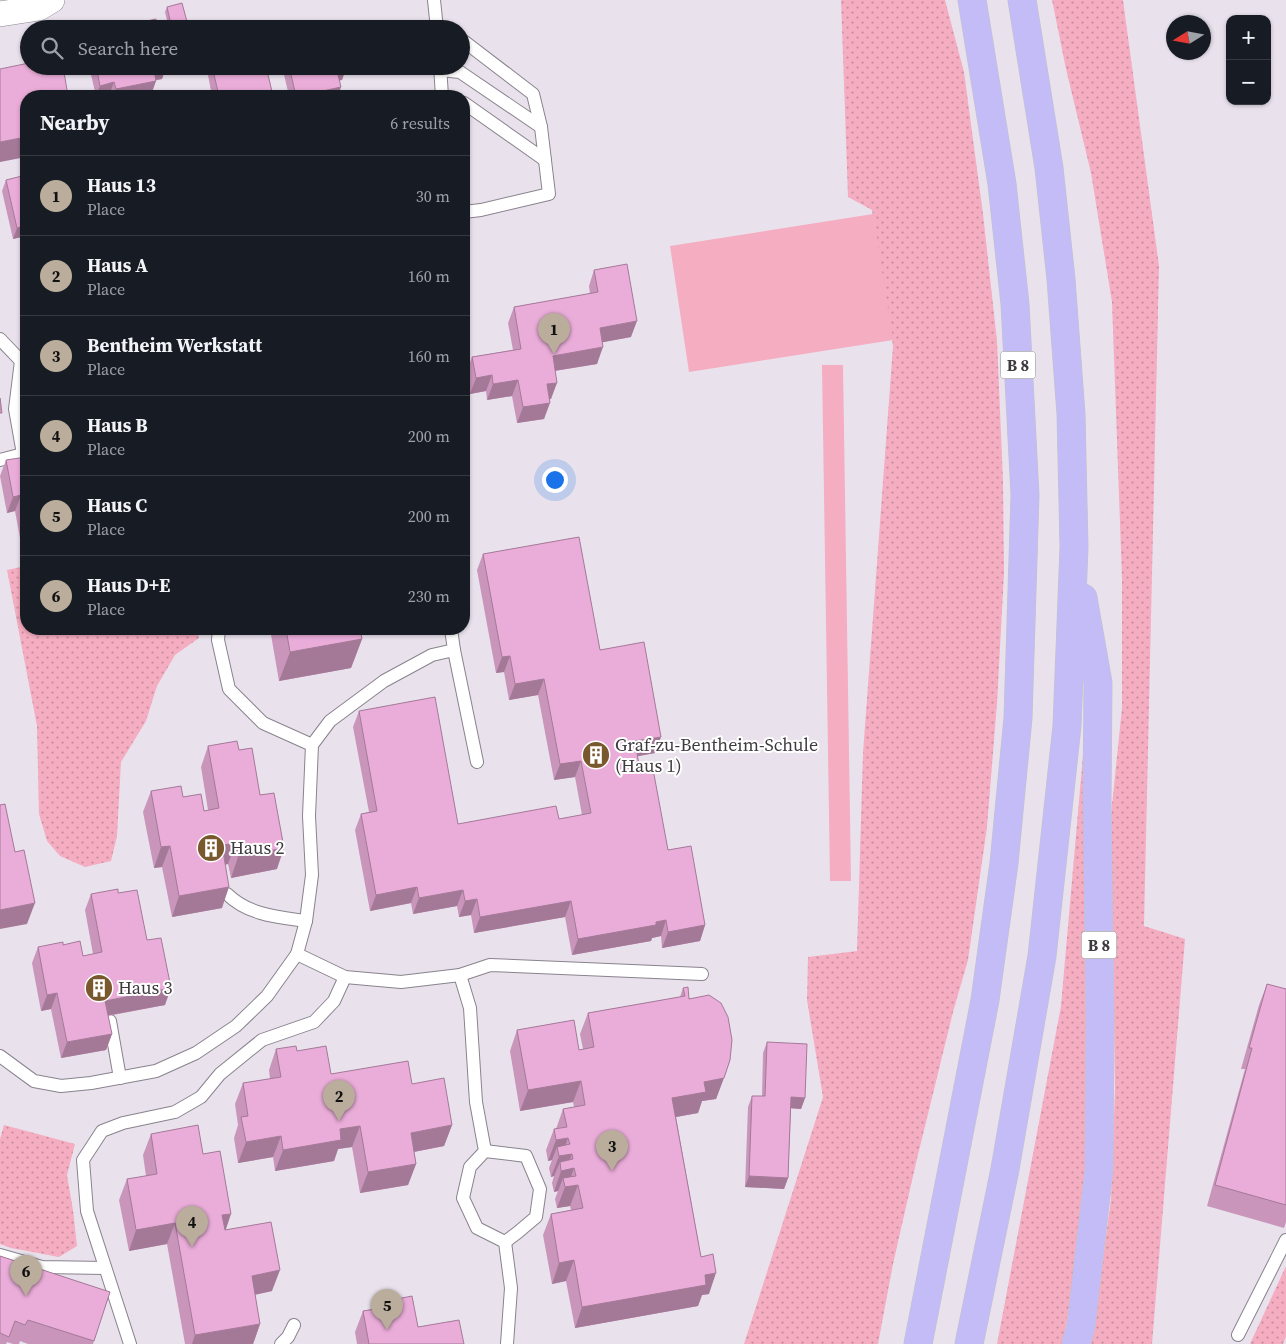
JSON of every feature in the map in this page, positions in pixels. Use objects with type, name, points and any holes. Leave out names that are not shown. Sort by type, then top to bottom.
[{"type":"highway","name":"B 8","points":[[969,1344],[1005,1169],[1042,956],[1067,726],[1074,547],[1071,414],[1061,279],[1049,168],[1023,5]]},
{"type":"highway","name":"B 8","points":[[918,1344],[985,1000],[1004,863],[1018,718],[1025,494],[1020,391],[1014,304],[1002,184],[973,7]]},
{"type":"highway","name":"B 8","points":[[1074,547],[1098,682],[1097,799],[1100,1016],[1099,1170],[1081,1326],[1076,1344]]},
{"type":"street","points":[[0,14],[39,8],[52,0]]},
{"type":"lane","points":[[434,0],[435,20]]},
{"type":"lane","points":[[470,46],[533,94],[541,126],[549,194],[470,211]]},
{"type":"lane","points":[[440,75],[442,90]]},
{"type":"lane","points":[[464,75],[541,126]]},
{"type":"lane","points":[[470,107],[545,160]]},
{"type":"lane","points":[[0,339],[20,356]]},
{"type":"lane","points":[[20,382],[15,409],[20,441]]},
{"type":"lane","points":[[0,460],[20,455]]},
{"type":"lane","points":[[218,635],[228,689],[262,723],[312,745]]},
{"type":"lane","points":[[452,635],[477,762]]},
{"type":"lane","points":[[0,1056],[34,1081],[61,1086],[156,1071],[196,1053],[236,1026],[267,996],[297,954],[306,921],[312,875],[310,816],[312,745],[330,721],[384,681],[432,655],[454,650]]},
{"type":"lane","points":[[227,894],[236,903],[264,914],[306,921]]},
{"type":"lane","points":[[297,954],[345,977],[401,982],[460,975],[490,965],[702,974]]},
{"type":"lane","points":[[460,975],[470,1008],[476,1102],[485,1151]]},
{"type":"lane","points":[[130,1344],[87,1211],[84,1160],[102,1131],[123,1123],[175,1112],[201,1097],[220,1074],[262,1040],[314,1022],[334,1001],[345,977]]},
{"type":"lane","points":[[110,1021],[120,1078]]},
{"type":"lane","points":[[485,1151],[470,1167],[463,1198],[477,1228],[504,1242]]},
{"type":"lane","points":[[485,1151],[526,1156],[540,1189],[536,1217],[504,1242]]},
{"type":"lane","points":[[1238,1335],[1286,1240]]},
{"type":"lane","points":[[504,1242],[511,1288],[507,1344]]},
{"type":"lane","points":[[0,1255],[42,1267],[105,1268]]},
{"type":"lane","points":[[281,1344],[288,1337],[294,1324]]},
{"type":"shaded area","points":[[841,0],[945,0],[964,72],[983,214],[997,341],[1003,481],[1004,573],[997,703],[987,827],[968,960],[953,1012],[916,1163],[893,1264],[878,1344],[744,1344],[823,1097],[807,1000],[808,957],[857,951],[863,753],[893,346],[872,210],[848,197]]},
{"type":"shaded area","points":[[1052,0],[1123,0],[1159,266],[1144,926],[1185,939],[1152,1344],[1091,1344],[1111,1200],[1115,1088],[1111,815],[1122,708],[1122,578],[1112,302],[1091,173],[1066,69]]},
{"type":"shaded area","points":[[873,214],[893,340],[689,372],[670,246]]},
{"type":"shaded area","points":[[822,365],[843,365],[851,881],[830,881]]},
{"type":"shaded area","points":[[20,567],[20,635],[198,635],[199,638],[175,655],[157,686],[146,721],[121,762],[117,836],[111,861],[85,867],[60,856],[47,841],[39,814],[37,726],[7,570]]},
{"type":"shaded area","points":[[1083,755],[1087,1095],[1085,1168],[1079,1249],[1063,1344],[997,1344],[1061,1006]]},
{"type":"shaded area","points":[[4,1125],[75,1144],[67,1175],[77,1246],[59,1257],[11,1248],[0,1244],[0,1139]]},
{"type":"shaded area","points":[[1286,1266],[1286,1337],[1283,1344],[1250,1344]]},
{"type":"building","points":[[182,3],[187,20],[170,20],[167,7]]},
{"type":"building","points":[[20,65],[20,75],[64,75],[67,90],[20,90],[20,138],[0,142],[0,69]]},
{"type":"building","points":[[98,75],[155,75],[156,81],[116,89],[114,82],[100,86]]},
{"type":"building","points":[[214,75],[268,75],[272,90],[218,90]]},
{"type":"building","points":[[291,75],[338,75],[341,87],[327,90],[295,90]]},
{"type":"building","points":[[20,176],[20,227],[17,228],[6,180]]},
{"type":"building","points":[[627,264],[637,321],[600,328],[603,347],[553,356],[557,383],[547,384],[550,403],[523,407],[518,380],[493,384],[492,375],[476,378],[472,357],[521,349],[514,307],[598,292],[594,270]]},
{"type":"building","points":[[20,458],[20,495],[13,497],[6,460]]},
{"type":"building","name":"Graf-zu-Bentheim-Schule (Haus 1)","points":[[579,537],[600,650],[644,642],[661,737],[635,741],[640,771],[653,769],[668,850],[691,846],[705,925],[668,932],[666,920],[656,922],[656,925],[578,939],[571,901],[480,917],[477,899],[465,901],[463,890],[419,898],[417,887],[376,895],[361,814],[377,811],[359,711],[435,697],[458,824],[556,806],[559,819],[591,813],[581,761],[560,764],[544,679],[515,684],[510,656],[502,657],[483,554]]},
{"type":"building","points":[[287,635],[361,635],[362,639],[290,652]]},
{"type":"building","name":"Haus 2","points":[[237,741],[239,750],[252,748],[260,795],[274,793],[284,848],[238,857],[236,843],[222,845],[229,887],[179,896],[170,846],[161,847],[151,791],[181,786],[183,797],[201,794],[204,811],[219,808],[208,746]]},
{"type":"building","points":[[5,804],[15,852],[24,850],[35,903],[0,910],[0,805]]},
{"type":"building","name":"Haus 3","points":[[118,889],[118,893],[137,890],[147,940],[161,938],[171,988],[105,1001],[112,1034],[67,1042],[57,993],[47,995],[38,947],[63,942],[63,945],[80,941],[83,956],[102,952],[91,894]]},
{"type":"building","points":[[1267,984],[1286,989],[1286,1205],[1215,1185],[1252,1048],[1249,1048]]},
{"type":"building","points":[[688,987],[689,999],[709,995],[721,1003],[728,1017],[732,1040],[730,1060],[724,1078],[704,1082],[706,1092],[672,1098],[701,1257],[713,1254],[716,1273],[705,1275],[706,1285],[582,1307],[574,1260],[559,1263],[551,1214],[583,1208],[578,1185],[565,1187],[563,1178],[576,1176],[574,1168],[561,1171],[560,1162],[573,1159],[572,1154],[559,1156],[557,1147],[570,1144],[568,1138],[556,1140],[554,1129],[567,1127],[563,1109],[585,1105],[581,1081],[528,1090],[517,1030],[574,1020],[579,1050],[594,1047],[588,1013],[685,996],[683,988]]},
{"type":"building","points":[[767,1042],[807,1044],[805,1098],[791,1097],[788,1178],[749,1176],[752,1096],[765,1096]]},
{"type":"building","points":[[296,1046],[297,1051],[326,1046],[331,1074],[408,1061],[412,1084],[444,1078],[452,1125],[411,1133],[416,1164],[368,1172],[360,1126],[340,1129],[341,1140],[283,1150],[281,1136],[246,1142],[241,1117],[248,1116],[243,1083],[281,1077],[276,1049]]},
{"type":"building","points":[[198,1125],[203,1154],[220,1151],[231,1214],[222,1215],[225,1230],[271,1222],[280,1270],[252,1276],[260,1324],[195,1335],[175,1223],[136,1230],[127,1179],[157,1174],[151,1134]]},
{"type":"building","points":[[0,1256],[110,1292],[94,1341],[28,1320],[25,1325],[15,1321],[9,1337],[0,1333]]},
{"type":"building","points":[[412,1296],[418,1327],[459,1320],[464,1344],[369,1344],[363,1311],[388,1307],[387,1301]]},
{"type":"place","name":"Haus 13","points":[[554,354]]},
{"type":"place","name":"Graf-zu-Bentheim-Schule (Haus 1)","points":[[596,755]]},
{"type":"place","name":"Haus 2","points":[[211,848]]},
{"type":"place","name":"Haus 3","points":[[99,988]]},
{"type":"place","name":"Haus A","points":[[339,1121]]},
{"type":"place","name":"Bentheim Werkstatt","points":[[612,1171]]},
{"type":"place","name":"Haus B","points":[[192,1247]]},
{"type":"place","name":"Haus D+E","points":[[26,1296]]},
{"type":"place","name":"Haus C","points":[[387,1330]]}]
